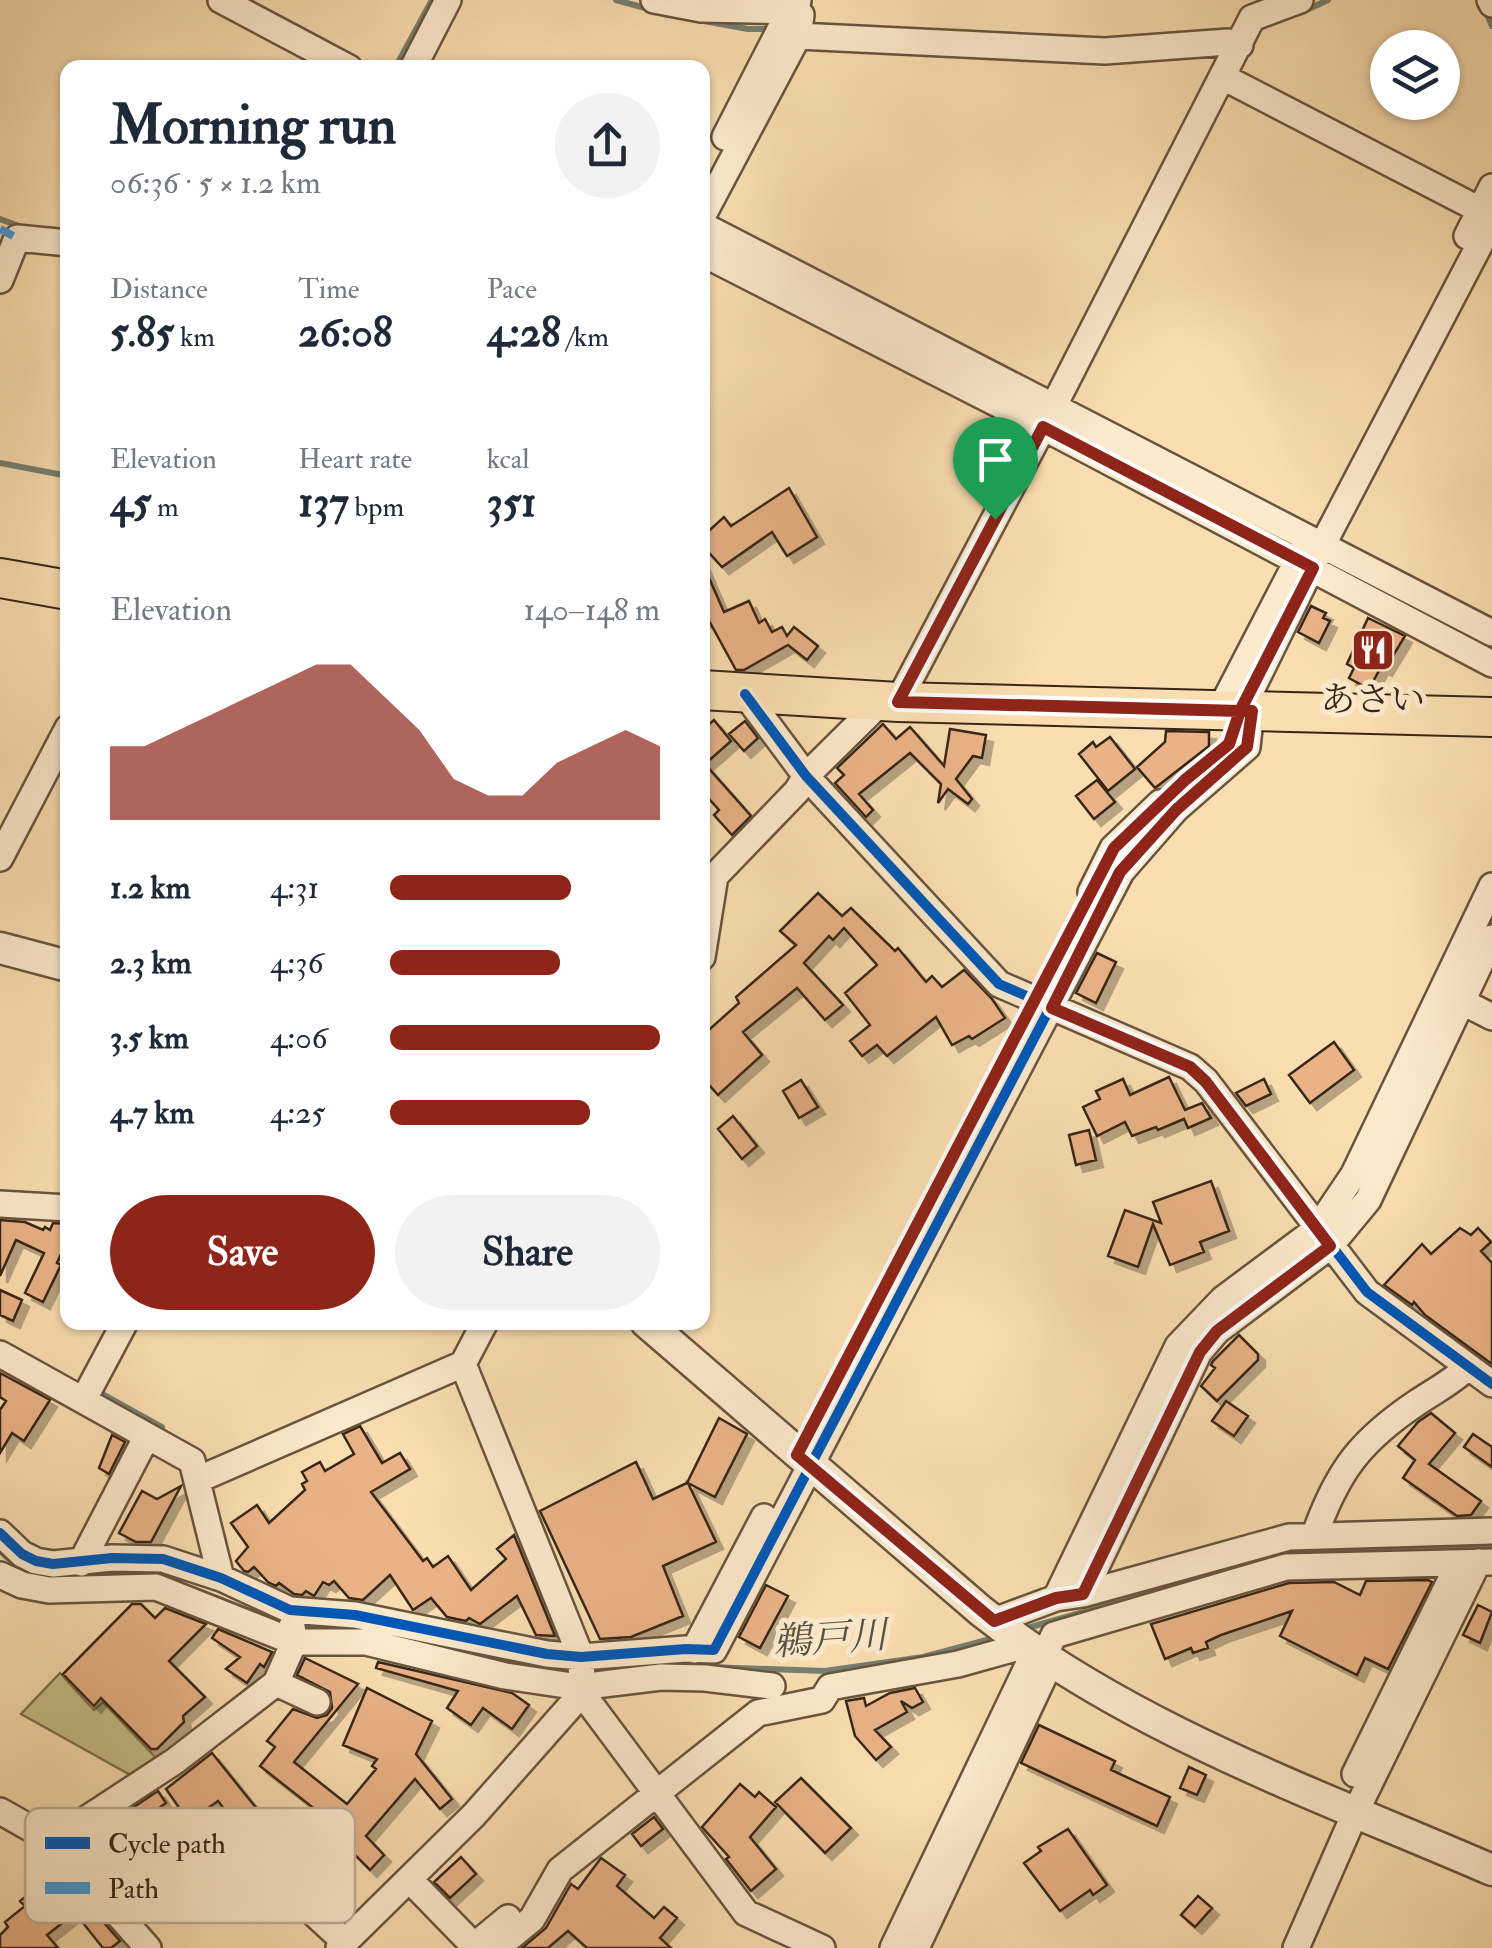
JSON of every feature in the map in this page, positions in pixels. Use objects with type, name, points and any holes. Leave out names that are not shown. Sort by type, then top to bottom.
[{"type":"main road","points":[[0,578],[60,589]]},
{"type":"main road","points":[[710,691],[889,702],[1492,718]]},
{"type":"street","points":[[221,0],[335,60]]},
{"type":"street","points":[[417,60],[448,0]]},
{"type":"street","points":[[654,0],[701,9],[796,14],[1105,51],[1228,42],[1240,46]]},
{"type":"street","points":[[710,881],[797,791],[806,776],[889,702],[1048,417],[1240,46],[1254,9],[1300,0]]},
{"type":"street","points":[[710,167],[796,14]]},
{"type":"street","points":[[710,200],[796,14]]},
{"type":"street","points":[[320,1923],[342,1945],[474,1814],[581,1676],[694,1650],[804,1460],[1044,1005],[1114,848],[1229,744],[1237,711],[1310,553],[1488,206],[1223,77]]},
{"type":"street","points":[[710,229],[1048,417],[1310,553],[1492,633]]},
{"type":"street","points":[[0,280],[17,238],[60,242]]},
{"type":"street","points":[[710,257],[1048,417]]},
{"type":"street","points":[[1310,553],[1492,664]]},
{"type":"street","points":[[746,694],[806,776],[999,984],[1190,1067],[1206,1082],[1367,1292],[1484,1376]]},
{"type":"street","points":[[0,858],[60,743]]},
{"type":"street","points":[[893,1948],[1024,1643],[1056,1598],[1178,1346],[1223,1299],[1323,1238],[1492,886]]},
{"type":"street","points":[[1083,1594],[1200,1352],[1217,1331],[1368,1200],[1492,938]]},
{"type":"street","points":[[0,948],[60,964]]},
{"type":"street","points":[[1462,1002],[1492,1016]]},
{"type":"street","points":[[0,1204],[60,1208]]},
{"type":"street","points":[[79,1396],[107,1330]]},
{"type":"street","points":[[79,1396],[120,1330]]},
{"type":"street","points":[[196,1480],[462,1364],[481,1330]]},
{"type":"street","points":[[655,1330],[1024,1643],[1136,1710],[1224,1754],[1492,1870]]},
{"type":"street","points":[[0,1354],[192,1461],[221,1578]]},
{"type":"street","points":[[462,1364],[581,1676],[652,1790],[746,1913],[822,1948]]},
{"type":"street","points":[[1315,1534],[1339,1476],[1354,1453],[1418,1402],[1449,1385],[1484,1376]]},
{"type":"street","points":[[80,1563],[146,1436]]},
{"type":"street","points":[[1056,1598],[1083,1594],[1240,1548],[1315,1534],[1492,1531]]},
{"type":"street","points":[[0,1533],[22,1554],[36,1561],[162,1560],[221,1578],[292,1626]]},
{"type":"street","points":[[0,1575],[48,1590],[156,1587],[292,1626],[355,1616],[547,1654],[581,1676],[660,1677],[774,1697],[822,1700],[830,1687],[958,1664],[1286,1567],[1476,1562],[1278,1948]]},
{"type":"street","points":[[102,1808],[174,1761],[276,1683],[292,1626]]},
{"type":"street","points":[[916,1948],[1024,1643]]},
{"type":"street","points":[[276,1683],[317,1702]]},
{"type":"street","points":[[409,1878],[474,1946],[520,1908],[542,1869],[774,1697]]},
{"type":"street","points":[[1296,1948],[1348,1808]]},
{"type":"street","points":[[0,1811],[25,1825]]},
{"type":"street","points":[[126,1923],[148,1948]]},
{"type":"shaded area","points":[[60,1673],[94,1710],[103,1702],[158,1760],[134,1777],[21,1714]]},
{"type":"building","points":[[789,488],[817,537],[787,556],[772,532],[722,567],[710,554],[710,530],[724,517],[731,526]]},
{"type":"building","points":[[710,580],[724,612],[749,601],[759,623],[765,619],[772,632],[782,627],[787,636],[794,627],[818,646],[807,660],[788,645],[744,670],[736,670],[710,623]]},
{"type":"building","points":[[1311,606],[1326,613],[1323,618],[1330,621],[1319,643],[1298,632]]},
{"type":"building","points":[[1368,618],[1405,636],[1369,689],[1349,678],[1354,668],[1347,664]]},
{"type":"building","points":[[714,720],[731,741],[710,760],[710,723]]},
{"type":"building","points":[[745,721],[758,738],[744,751],[729,734]]},
{"type":"building","points":[[883,724],[896,739],[910,727],[944,766],[950,729],[986,735],[982,758],[973,756],[956,779],[972,799],[968,804],[948,789],[938,803],[941,784],[910,753],[859,794],[873,810],[866,817],[835,783],[844,775],[837,768]]},
{"type":"building","points":[[1166,731],[1209,732],[1209,746],[1155,788],[1137,767],[1165,742]]},
{"type":"building","points":[[1110,737],[1135,769],[1108,791],[1079,754],[1093,742],[1096,747]]},
{"type":"building","points":[[710,770],[751,816],[732,835],[714,815],[719,810],[710,800]]},
{"type":"building","points":[[1097,780],[1115,802],[1094,819],[1076,796]]},
{"type":"building","points":[[818,893],[842,916],[851,908],[895,951],[898,948],[926,982],[932,976],[942,987],[964,970],[1005,1018],[972,1039],[969,1036],[952,1045],[936,1017],[887,1056],[877,1045],[862,1056],[850,1041],[870,1025],[845,993],[877,965],[844,928],[833,940],[829,936],[804,963],[843,1005],[825,1020],[797,988],[743,1032],[762,1055],[718,1095],[710,1086],[710,1029],[739,1003],[736,997],[796,945],[780,931]]},
{"type":"building","points":[[1097,953],[1116,962],[1096,1003],[1076,993]]},
{"type":"building","points":[[1334,1042],[1354,1070],[1310,1103],[1289,1075]]},
{"type":"building","points":[[1169,1077],[1185,1110],[1202,1103],[1211,1118],[1188,1128],[1184,1119],[1132,1136],[1125,1122],[1097,1136],[1083,1107],[1100,1099],[1096,1091],[1123,1079],[1130,1095]]},
{"type":"building","points":[[1264,1079],[1271,1094],[1246,1106],[1236,1093]]},
{"type":"building","points":[[801,1080],[818,1107],[799,1118],[783,1091]]},
{"type":"building","points":[[733,1116],[757,1146],[742,1159],[718,1129]]},
{"type":"building","points":[[1089,1130],[1096,1160],[1076,1165],[1069,1135]]},
{"type":"building","points":[[1211,1181],[1229,1231],[1200,1242],[1204,1252],[1170,1265],[1153,1224],[1138,1267],[1108,1256],[1125,1210],[1161,1223],[1153,1202]]},
{"type":"building","points":[[0,1220],[25,1222],[43,1230],[60,1223],[60,1267],[43,1302],[25,1293],[44,1253],[16,1240],[0,1276]]},
{"type":"building","points":[[1460,1228],[1471,1235],[1478,1228],[1491,1242],[1481,1251],[1492,1263],[1492,1364],[1425,1315],[1414,1302],[1412,1305],[1384,1285],[1422,1244],[1431,1254]]},
{"type":"building","points":[[0,1290],[22,1300],[13,1321],[0,1315]]},
{"type":"building","points":[[1239,1335],[1258,1354],[1258,1360],[1217,1401],[1201,1386],[1215,1368],[1211,1365],[1213,1361]]},
{"type":"building","points":[[0,1373],[50,1400],[24,1441],[12,1433],[0,1453],[0,1410],[6,1401],[0,1397]]},
{"type":"building","points":[[1226,1401],[1248,1416],[1234,1436],[1212,1421]]},
{"type":"building","points":[[1431,1413],[1455,1433],[1429,1464],[1481,1501],[1471,1515],[1457,1516],[1403,1478],[1415,1460],[1398,1446]]},
{"type":"building","points":[[719,1418],[747,1434],[715,1497],[688,1483],[716,1542],[663,1566],[683,1616],[631,1637],[600,1639],[540,1511],[636,1462],[653,1499],[687,1483]]},
{"type":"building","points":[[360,1426],[382,1463],[400,1453],[410,1469],[371,1492],[423,1561],[427,1558],[433,1567],[448,1556],[471,1590],[506,1559],[497,1549],[514,1535],[555,1636],[536,1635],[517,1596],[480,1624],[469,1618],[466,1621],[447,1617],[431,1598],[413,1610],[390,1575],[363,1600],[349,1598],[334,1581],[329,1585],[323,1582],[314,1596],[306,1591],[302,1595],[268,1582],[254,1567],[244,1571],[236,1561],[248,1547],[231,1523],[257,1505],[269,1523],[305,1490],[302,1484],[307,1481],[302,1472],[320,1462],[325,1471],[354,1454],[343,1434]]},
{"type":"building","points":[[1473,1434],[1492,1447],[1492,1467],[1464,1447]]},
{"type":"building","points":[[112,1435],[125,1442],[109,1474],[99,1468]]},
{"type":"building","points":[[181,1486],[151,1542],[136,1542],[119,1533],[142,1491],[157,1499]]},
{"type":"building","points":[[1366,1581],[1432,1582],[1388,1669],[1365,1658],[1357,1675],[1280,1636],[1292,1611],[1221,1635],[1206,1642],[1208,1648],[1193,1653],[1191,1648],[1165,1659],[1151,1624],[1289,1583],[1334,1582],[1360,1595]]},
{"type":"building","points":[[766,1585],[788,1596],[760,1648],[739,1637]]},
{"type":"building","points":[[132,1604],[141,1604],[155,1618],[165,1608],[206,1624],[169,1661],[205,1697],[183,1716],[184,1722],[157,1749],[151,1749],[101,1698],[94,1706],[63,1674]]},
{"type":"building","points":[[1478,1605],[1492,1612],[1480,1643],[1463,1635]]},
{"type":"building","points":[[218,1629],[272,1652],[264,1667],[260,1664],[247,1683],[226,1669],[240,1657],[212,1638]]},
{"type":"building","points":[[305,1658],[358,1684],[294,1762],[347,1804],[376,1769],[372,1766],[377,1759],[343,1745],[367,1688],[432,1721],[416,1754],[452,1799],[440,1809],[415,1779],[366,1836],[384,1855],[370,1870],[355,1855],[355,1808],[313,1808],[260,1766],[275,1747],[267,1741],[293,1709],[317,1718],[327,1715],[332,1708],[330,1692],[297,1675]]},
{"type":"building","points":[[378,1662],[512,1693],[529,1705],[512,1729],[483,1708],[471,1725],[447,1708],[458,1691],[376,1668]]},
{"type":"building","points":[[915,1688],[923,1702],[912,1708],[901,1701],[907,1712],[875,1730],[891,1747],[876,1760],[855,1736],[846,1701],[864,1698],[866,1706],[890,1693]]},
{"type":"building","points":[[1039,1725],[1115,1761],[1111,1770],[1170,1797],[1157,1826],[1021,1763]]},
{"type":"building","points":[[212,1753],[256,1808],[223,1808],[218,1801],[208,1808],[179,1808],[166,1789]]},
{"type":"building","points":[[1189,1767],[1206,1775],[1197,1795],[1180,1788]]},
{"type":"building","points":[[801,1778],[851,1828],[825,1853],[775,1802]]},
{"type":"building","points":[[740,1784],[755,1797],[759,1792],[776,1807],[750,1837],[776,1869],[751,1891],[726,1859],[729,1857],[702,1827]]},
{"type":"building","points":[[158,1791],[166,1803],[159,1808],[132,1808]]},
{"type":"building","points":[[654,1817],[663,1829],[641,1846],[632,1834]]},
{"type":"building","points":[[1068,1829],[1107,1885],[1093,1895],[1090,1890],[1060,1911],[1024,1863],[1041,1851],[1038,1847]]},
{"type":"building","points":[[461,1857],[476,1874],[450,1898],[434,1882]]},
{"type":"building","points":[[601,1858],[625,1875],[617,1886],[654,1918],[664,1907],[677,1918],[660,1938],[671,1948],[587,1948],[568,1931],[548,1948],[522,1948],[546,1928],[571,1884],[578,1889]]},
{"type":"building","points":[[1198,1896],[1212,1908],[1195,1927],[1181,1915]]},
{"type":"building","points":[[25,1906],[25,1923],[62,1923],[47,1935],[58,1948],[0,1948],[0,1935],[8,1927],[5,1922]]},
{"type":"building","points":[[83,1923],[104,1923],[120,1941],[111,1948],[103,1948]]},
{"type":"waterway","points":[[399,60],[432,0]]},
{"type":"waterway","points":[[616,0],[649,9]]},
{"type":"waterway","points":[[1300,13],[1328,0]]},
{"type":"waterway","points":[[1485,10],[1492,26]]},
{"type":"waterway","points":[[665,14],[748,29],[771,29]]},
{"type":"waterway","points":[[0,219],[22,227]]},
{"type":"waterway","points":[[0,463],[60,474]]},
{"type":"waterway","points":[[1484,935],[1492,917]]},
{"type":"waterway","points":[[99,1392],[162,1427],[159,1433]]},
{"type":"waterway","name":"鵜戸川","points":[[1024,1629],[1293,1552],[1492,1547]]},
{"type":"waterway","name":"鵜戸川","points":[[0,1551],[25,1573],[41,1573]]},
{"type":"waterway","name":"鵜戸川","points":[[78,1574],[157,1575],[258,1614]]},
{"type":"waterway","name":"鵜戸川","points":[[298,1626],[366,1629]]},
{"type":"waterway","name":"鵜戸川","points":[[709,1667],[825,1671],[923,1657],[998,1637]]},
{"type":"waterway","name":"鵜戸川","points":[[550,1666],[577,1671]]},
{"type":"waterway","name":"鵜戸川","points":[[589,1671],[622,1670]]},
{"type":"marked path","points":[[0,229],[17,238]]},
{"type":"cycle path","points":[[745,694],[806,776],[999,984],[1190,1067],[1206,1081],[1367,1292],[1492,1384]]},
{"type":"cycle path","points":[[0,1533],[22,1554],[36,1561],[53,1564],[112,1558],[163,1559],[221,1578],[290,1610],[355,1615],[547,1654],[581,1657],[714,1650],[1121,872],[1176,809],[1247,747],[1251,711]]},
{"type":"place","name":"あさい","points":[[1373,650]]},
{"type":"route","points":[[995,519],[898,702],[1240,711],[1229,744],[1114,848],[797,1455],[994,1621],[1056,1598],[1083,1594],[1200,1352],[1217,1331],[1330,1246],[1206,1082],[1190,1067],[1052,1008],[1120,872],[1176,810],[1247,747],[1252,711],[1240,711],[1313,568],[1043,427],[995,519]]}]
